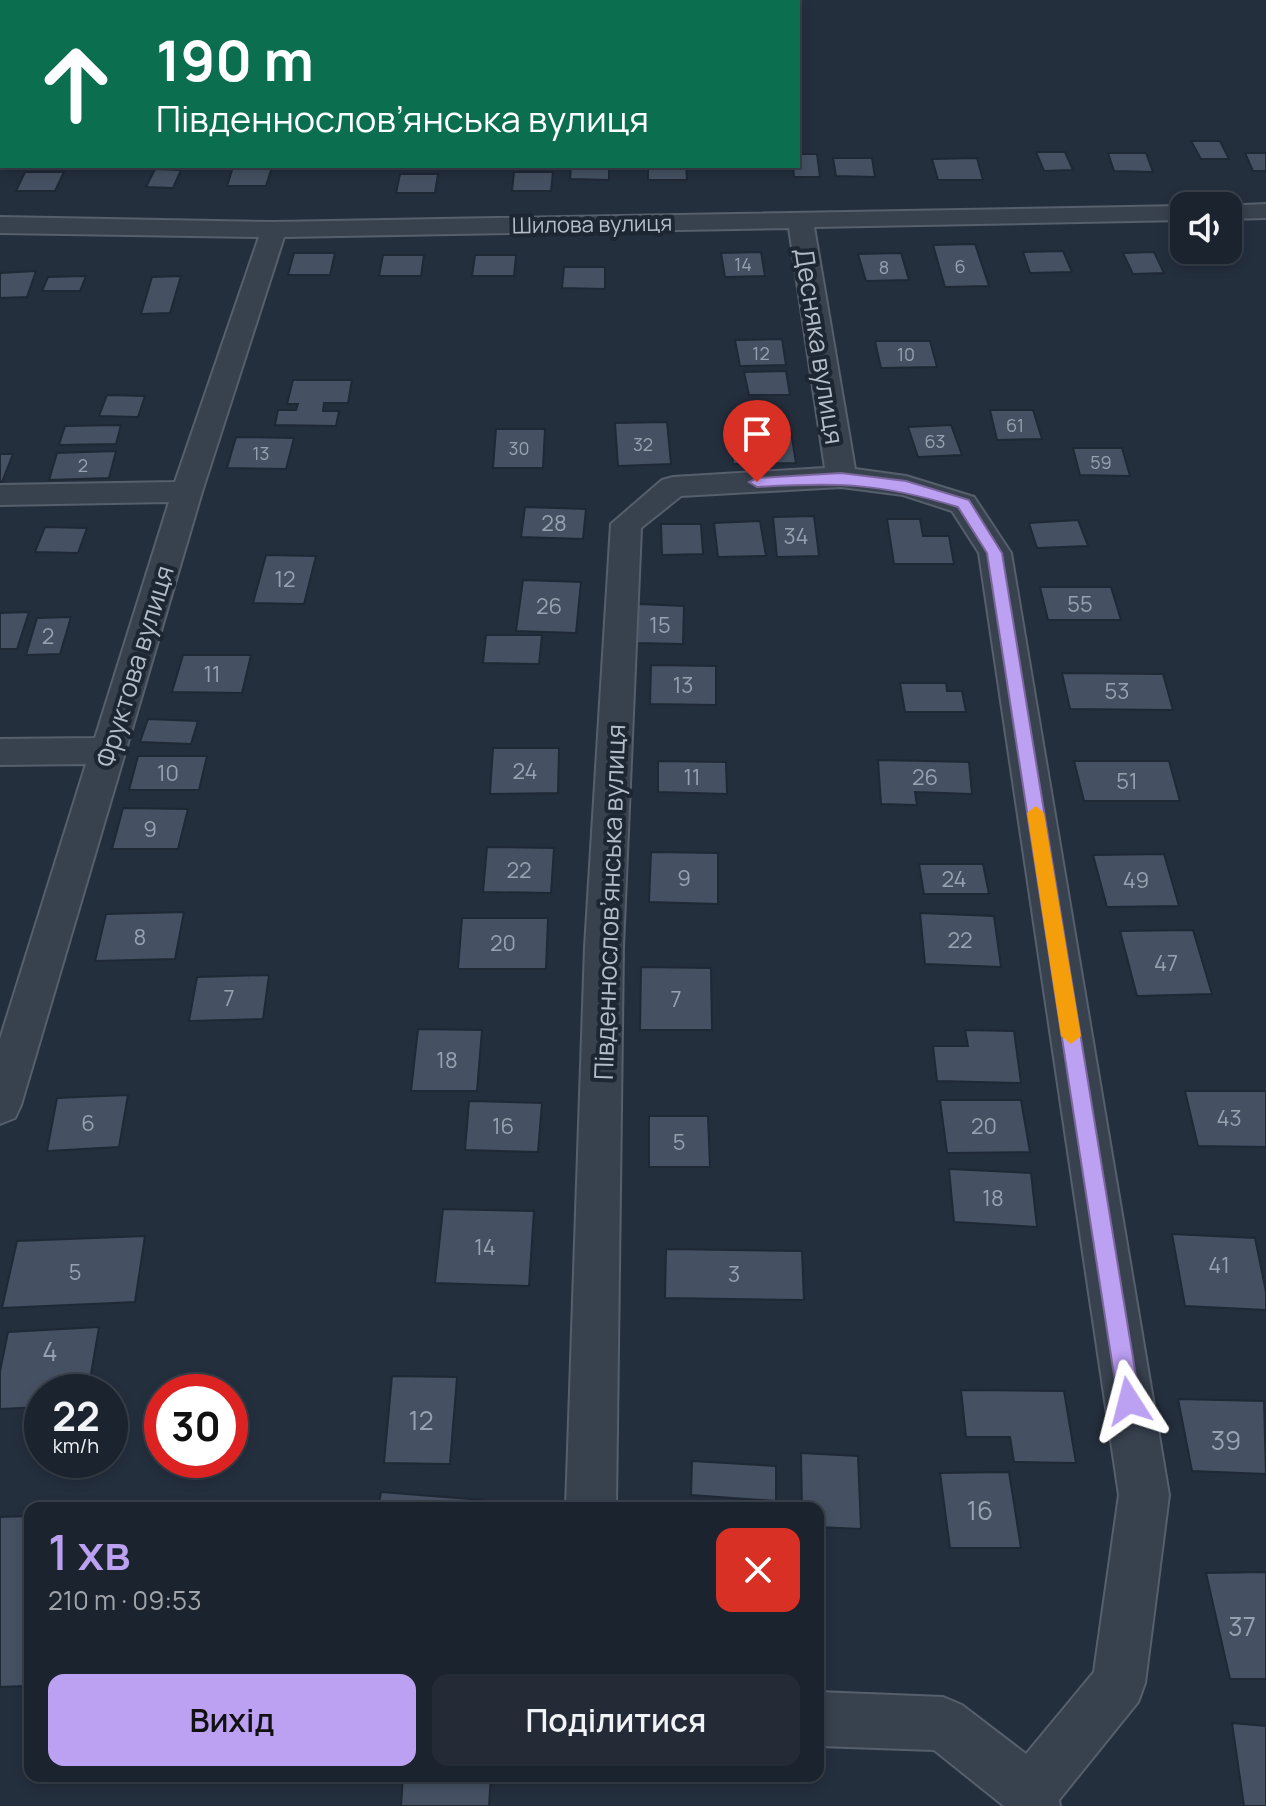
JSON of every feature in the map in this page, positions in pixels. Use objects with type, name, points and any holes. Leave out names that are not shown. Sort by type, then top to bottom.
[{"type":"street","points":[[1242,212],[1266,211]]},
{"type":"street","name":"Шилова вулиця","points":[[0,225],[274,230],[1170,213]]},
{"type":"street","name":"Десняка вулиця","points":[[800,220],[841,477],[906,486],[963,504],[995,553],[1144,1495],[1119,1683],[1032,1799]]},
{"type":"street","name":"Фруктова вулиця","points":[[0,1105],[187,492],[274,230]]},
{"type":"street","name":"Південнослов’янська вулиця","points":[[591,1502],[604,947],[626,524],[673,487],[841,477]]},
{"type":"street","points":[[0,495],[187,492]]},
{"type":"street","points":[[0,752],[108,751]]},
{"type":"street","points":[[824,1719],[943,1724],[1032,1799]]},
{"type":"building","points":[[1191,141],[1220,141],[1229,159],[1201,159]]},
{"type":"building","points":[[1036,152],[1065,152],[1073,170],[1044,171]]},
{"type":"building","points":[[1108,153],[1146,153],[1153,172],[1114,171]]},
{"type":"building","points":[[1245,153],[1266,153],[1266,171],[1253,171]]},
{"type":"building","points":[[800,154],[817,154],[820,177],[794,177],[793,168],[800,168]]},
{"type":"building","points":[[833,158],[872,158],[875,177],[836,176]]},
{"type":"building","points":[[977,158],[983,180],[938,180],[932,159]]},
{"type":"building","points":[[233,168],[272,168],[266,186],[227,186]]},
{"type":"building","points":[[571,168],[609,168],[609,180],[570,179]]},
{"type":"building","points":[[648,168],[686,168],[687,180],[648,180]]},
{"type":"building","points":[[155,169],[181,170],[173,188],[146,187]]},
{"type":"building","points":[[25,172],[64,172],[55,191],[16,191]]},
{"type":"building","points":[[514,172],[553,172],[551,191],[512,191]]},
{"type":"building","points":[[400,174],[438,174],[435,193],[396,193]]},
{"type":"building","points":[[975,244],[989,286],[945,287],[933,245]]},
{"type":"building","points":[[1063,251],[1072,272],[1030,273],[1023,252]]},
{"type":"building","points":[[761,252],[765,276],[725,277],[721,253]]},
{"type":"building","points":[[1154,252],[1164,273],[1133,274],[1123,253]]},
{"type":"building","points":[[294,253],[335,253],[330,275],[288,275]]},
{"type":"building","points":[[901,253],[909,280],[866,281],[858,254]]},
{"type":"building","points":[[383,255],[424,255],[421,276],[379,276]]},
{"type":"building","points":[[475,255],[516,255],[514,276],[472,276]]},
{"type":"building","points":[[564,267],[605,267],[605,289],[562,288]]},
{"type":"building","points":[[36,271],[27,297],[0,298],[0,273]]},
{"type":"building","points":[[86,276],[80,291],[42,291],[48,277]]},
{"type":"building","points":[[181,276],[170,313],[141,314],[152,277]]},
{"type":"building","points":[[782,339],[786,365],[740,366],[735,340]]},
{"type":"building","points":[[875,341],[930,341],[937,367],[881,368]]},
{"type":"building","points":[[786,371],[790,395],[749,395],[744,372]]},
{"type":"building","points":[[293,380],[352,380],[348,403],[324,403],[323,411],[339,411],[336,426],[275,425],[278,410],[296,410],[298,404],[287,404]]},
{"type":"building","points":[[107,395],[145,396],[138,417],[99,416]]},
{"type":"building","points":[[990,410],[1033,410],[1042,439],[997,440]]},
{"type":"building","points":[[667,422],[671,464],[618,466],[615,423]]},
{"type":"building","points":[[121,425],[116,444],[59,445],[65,426]]},
{"type":"building","points":[[951,425],[962,455],[918,457],[908,427]]},
{"type":"building","points":[[496,429],[545,429],[543,468],[493,468]]},
{"type":"building","points":[[791,432],[796,463],[733,464],[730,433]]},
{"type":"building","points":[[236,437],[294,438],[286,469],[227,468]]},
{"type":"building","points":[[1073,448],[1122,448],[1130,476],[1080,475]]},
{"type":"building","points":[[116,451],[109,478],[49,480],[57,453]]},
{"type":"building","points":[[0,454],[13,454],[2,482],[0,482]]},
{"type":"building","points":[[525,507],[586,509],[583,539],[521,537]]},
{"type":"building","points":[[814,516],[819,556],[777,557],[773,517]]},
{"type":"building","points":[[887,519],[920,519],[923,536],[949,536],[954,564],[894,564]]},
{"type":"building","points":[[1078,520],[1088,546],[1037,548],[1029,523]]},
{"type":"building","points":[[760,521],[766,556],[718,557],[714,523]]},
{"type":"building","points":[[661,524],[701,524],[703,554],[662,555]]},
{"type":"building","points":[[45,527],[87,528],[78,553],[35,552]]},
{"type":"building","points":[[266,555],[316,556],[304,604],[253,603]]},
{"type":"building","points":[[523,580],[581,582],[576,633],[516,631]]},
{"type":"building","points":[[1040,587],[1111,587],[1121,620],[1048,620]]},
{"type":"building","points":[[638,604],[684,606],[683,644],[636,643]]},
{"type":"building","points":[[29,612],[17,649],[0,649],[0,613]]},
{"type":"building","points":[[71,617],[60,654],[26,655],[37,618]]},
{"type":"building","points":[[486,635],[542,635],[539,664],[483,663]]},
{"type":"building","points":[[183,655],[251,655],[242,693],[172,692]]},
{"type":"building","points":[[651,665],[716,666],[716,705],[650,704]]},
{"type":"building","points":[[1062,673],[1163,674],[1173,710],[1070,709]]},
{"type":"building","points":[[900,683],[946,683],[947,691],[962,691],[966,712],[905,712]]},
{"type":"building","points":[[148,719],[198,721],[191,744],[140,742]]},
{"type":"building","points":[[493,748],[559,748],[558,793],[490,794]]},
{"type":"building","points":[[138,756],[207,756],[199,790],[129,790]]},
{"type":"building","points":[[878,760],[969,762],[972,794],[915,792],[917,805],[881,804]]},
{"type":"building","points":[[658,761],[726,762],[727,794],[658,792]]},
{"type":"building","points":[[1074,761],[1169,761],[1180,801],[1084,801]]},
{"type":"building","points":[[123,808],[188,809],[178,849],[112,849]]},
{"type":"building","points":[[487,847],[554,848],[551,893],[483,892]]},
{"type":"building","points":[[651,852],[718,853],[718,904],[649,902]]},
{"type":"building","points":[[1164,854],[1179,906],[1107,907],[1093,855]]},
{"type":"building","points":[[919,864],[983,864],[989,894],[924,894]]},
{"type":"building","points":[[184,912],[175,959],[95,961],[106,914]]},
{"type":"building","points":[[920,913],[994,916],[1001,967],[925,964]]},
{"type":"building","points":[[462,918],[548,918],[546,969],[458,969]]},
{"type":"building","points":[[1193,930],[1212,994],[1137,996],[1120,931]]},
{"type":"building","points":[[641,967],[711,968],[712,1030],[640,1030]]},
{"type":"building","points":[[269,975],[263,1019],[189,1021],[197,977]]},
{"type":"building","points":[[418,1029],[482,1030],[477,1091],[411,1091]]},
{"type":"building","points":[[965,1030],[1014,1031],[1021,1083],[937,1081],[933,1046],[968,1046]]},
{"type":"building","points":[[1185,1091],[1266,1091],[1266,1147],[1198,1146]]},
{"type":"building","points":[[128,1095],[119,1147],[47,1151],[57,1098]]},
{"type":"building","points":[[940,1100],[1021,1100],[1030,1152],[947,1153]]},
{"type":"building","points":[[469,1101],[542,1103],[538,1152],[465,1150]]},
{"type":"building","points":[[649,1116],[708,1116],[710,1167],[649,1167]]},
{"type":"building","points":[[949,1169],[1031,1173],[1037,1227],[954,1222]]},
{"type":"building","points":[[443,1209],[534,1211],[529,1286],[435,1283]]},
{"type":"building","points":[[1172,1234],[1255,1238],[1266,1292],[1266,1310],[1185,1306]]},
{"type":"building","points":[[145,1236],[135,1302],[2,1308],[17,1241]]},
{"type":"building","points":[[666,1249],[802,1251],[804,1300],[665,1298]]},
{"type":"building","points":[[99,1327],[91,1374],[24,1374],[24,1408],[0,1409],[0,1371],[8,1332]]},
{"type":"building","points":[[392,1376],[457,1377],[450,1464],[384,1463]]},
{"type":"building","points":[[961,1390],[1064,1391],[1076,1463],[1014,1462],[1010,1437],[966,1437]]},
{"type":"building","points":[[1178,1399],[1264,1401],[1266,1474],[1192,1471]]},
{"type":"building","points":[[801,1453],[858,1456],[861,1529],[824,1527],[824,1502],[802,1502]]},
{"type":"building","points":[[692,1461],[776,1466],[776,1501],[691,1495]]},
{"type":"building","points":[[1009,1472],[1021,1548],[950,1548],[940,1473]]},
{"type":"building","points":[[381,1492],[483,1500],[483,1502],[379,1502]]},
{"type":"building","points":[[24,1516],[24,1686],[0,1687],[0,1517]]},
{"type":"building","points":[[1266,1572],[1266,1679],[1230,1679],[1206,1573]]},
{"type":"building","points":[[1232,1723],[1266,1726],[1266,1806],[1244,1806]]},
{"type":"building","points":[[403,1782],[491,1782],[489,1806],[401,1806]]},
{"type":"slow traffic","points":[[1036,813],[1071,1036]]},
{"type":"route","points":[[757,482],[841,477],[906,486],[963,504],[995,553],[1129,1401]]}]
